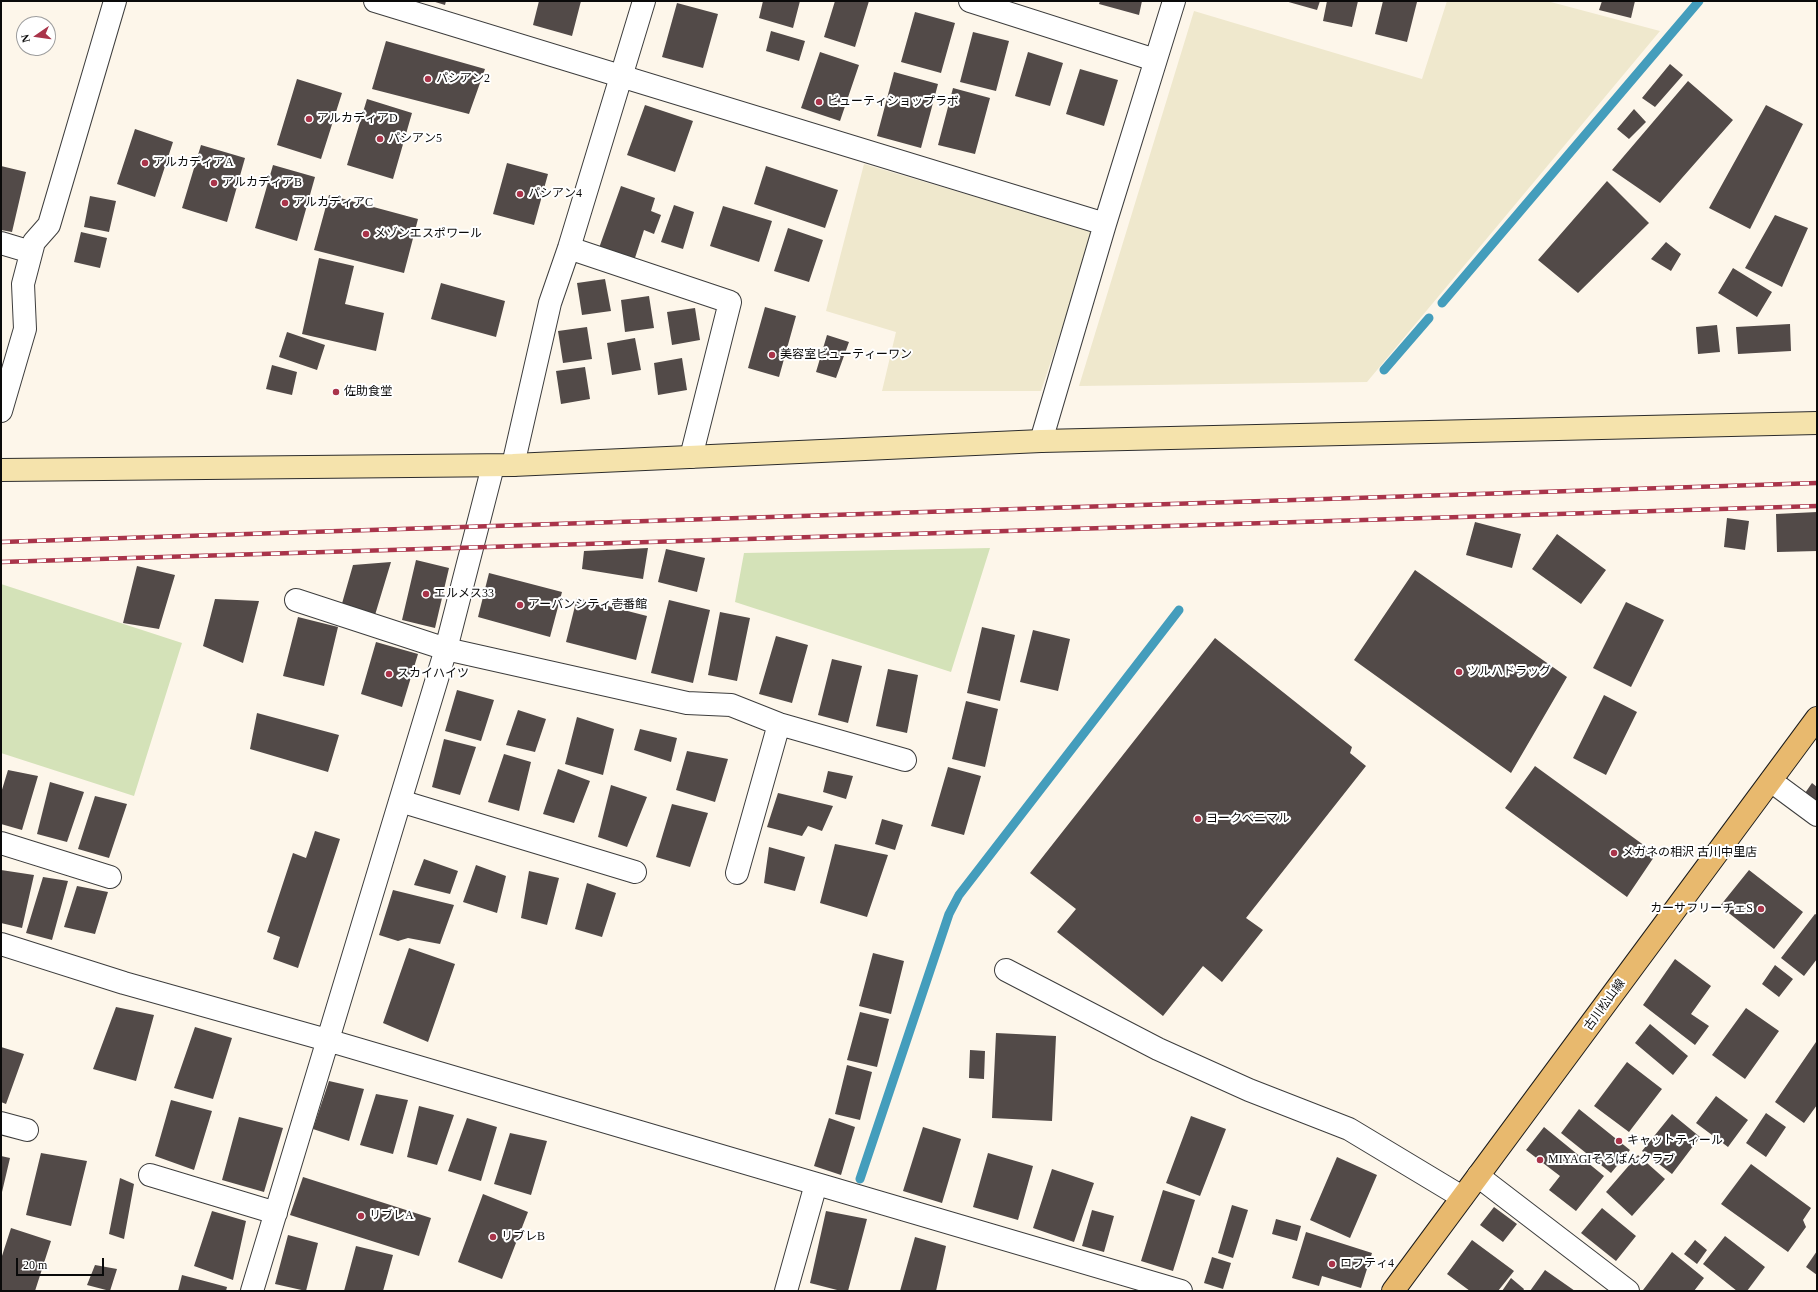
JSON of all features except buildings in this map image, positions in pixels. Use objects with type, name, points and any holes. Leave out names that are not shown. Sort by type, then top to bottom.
[{"type":"main road","name":"古川松山線","points":[[1393,1291],[1817,718]]},
{"type":"street","points":[[1,412],[25,329],[22,284],[34,242],[49,225],[115,1]]},
{"type":"street","points":[[375,1],[1105,224]]},
{"type":"street","points":[[254,1291],[327,1040],[503,466],[550,303],[569,248],[644,1]]},
{"type":"street","points":[[970,1],[1156,60]]},
{"type":"street","points":[[1040,441],[1174,1]]},
{"type":"street","points":[[1,243],[31,252]]},
{"type":"street","points":[[569,248],[730,302],[691,457]]},
{"type":"street","points":[[1,470],[503,466],[1040,441],[1817,423]]},
{"type":"street","points":[[296,600],[446,649],[687,703],[731,705],[779,724],[905,760]]},
{"type":"street","points":[[737,873],[779,724]]},
{"type":"street","points":[[1771,781],[1817,816]]},
{"type":"street","points":[[400,801],[635,872]]},
{"type":"street","points":[[1,843],[110,877]]},
{"type":"street","points":[[1,944],[124,983],[327,1040],[1181,1291]]},
{"type":"street","points":[[1006,970],[1158,1049],[1249,1090],[1349,1129],[1462,1197]]},
{"type":"street","points":[[1,1123],[27,1130]]},
{"type":"street","points":[[150,1175],[276,1213]]},
{"type":"street","points":[[1478,1176],[1628,1291]]},
{"type":"street","points":[[786,1291],[816,1184]]},
{"type":"shaded area","points":[[1447,1],[1547,1],[1660,31],[1367,382],[1079,386],[1194,11],[1422,79]]},
{"type":"shaded area","points":[[864,164],[1094,232],[1041,391],[882,391],[896,332],[826,311]]},
{"type":"green space","points":[[990,548],[951,672],[735,602],[744,553]]},
{"type":"green space","points":[[1,584],[182,643],[134,796],[1,753]]},
{"type":"waterway","points":[[1442,303],[1699,1]]},
{"type":"waterway","points":[[1384,370],[1429,318]]},
{"type":"waterway","points":[[860,1179],[949,914],[959,895],[1179,610]]},
{"type":"railway","points":[[1,542],[1817,483]]},
{"type":"railway","points":[[1,562],[1817,506]]},
{"type":"place","name":"パシアン2","points":[[428,79]]},
{"type":"place","name":"ビューティショップラボ","points":[[819,102]]},
{"type":"place","name":"アルカディアD","points":[[309,119]]},
{"type":"place","name":"パシアン5","points":[[380,139]]},
{"type":"place","name":"アルカディアA","points":[[145,163]]},
{"type":"place","name":"アルカディアB","points":[[214,183]]},
{"type":"place","name":"パシアン4","points":[[520,194]]},
{"type":"place","name":"アルカディアC","points":[[285,203]]},
{"type":"place","name":"メゾンエスポワール","points":[[366,234]]},
{"type":"place","name":"美容室ビューティーワン","points":[[772,355]]},
{"type":"place","name":"佐助食堂","points":[[336,392]]},
{"type":"place","name":"エルメス33","points":[[426,594]]},
{"type":"place","name":"アーバンシティ壱番館","points":[[520,605]]},
{"type":"place","name":"ツルハドラッグ","points":[[1459,672]]},
{"type":"place","name":"スカイハイツ","points":[[389,674]]},
{"type":"place","name":"ヨークベニマル","points":[[1198,819]]},
{"type":"place","name":"メガネの相沢 古川中里店","points":[[1614,853]]},
{"type":"place","name":"カーサフリーチェS","points":[[1761,909]]},
{"type":"place","name":"キャットティール","points":[[1619,1141]]},
{"type":"place","name":"MIYAGIそろばんクラブ","points":[[1540,1160]]},
{"type":"place","name":"リブレA","points":[[361,1216]]},
{"type":"place","name":"リブレB","points":[[493,1237]]},
{"type":"place","name":"ロフティ4","points":[[1332,1264]]}]
